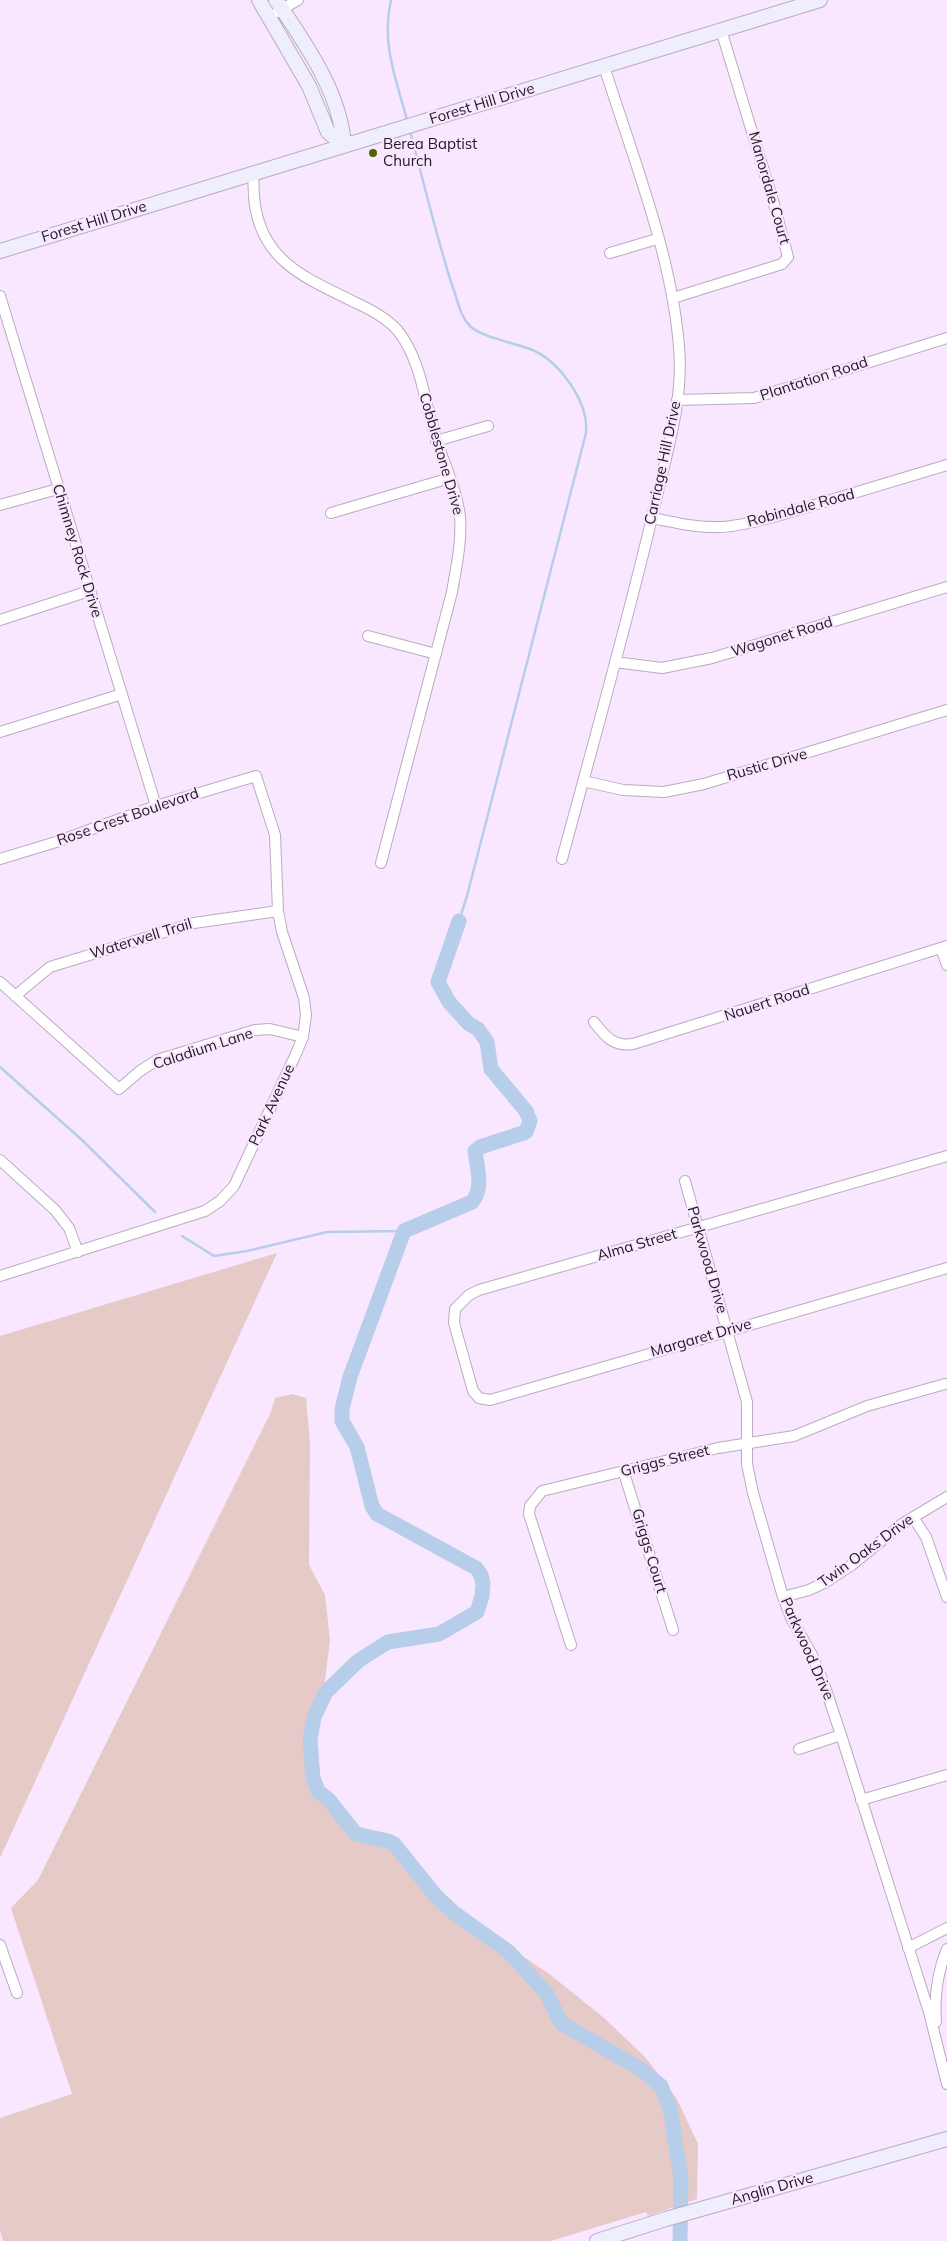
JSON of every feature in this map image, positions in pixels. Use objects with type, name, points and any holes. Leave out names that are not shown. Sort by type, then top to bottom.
[{"type":"main road","points":[[259,0],[310,86],[328,132],[344,146]]},
{"type":"main road","name":"Forest Hill Drive","points":[[0,251],[820,0]]},
{"type":"main road","points":[[279,4],[321,73],[343,126],[344,146]]},
{"type":"main road","name":"Anglin Drive","points":[[597,2241],[666,2219],[947,2140]]},
{"type":"street","points":[[268,17],[279,4],[298,0]]},
{"type":"street","name":"Manordale Court","points":[[673,298],[782,264],[788,257],[774,204],[721,30]]},
{"type":"street","name":"Carriage Hill Drive","points":[[562,859],[652,518],[677,400],[680,350],[673,298],[658,239],[604,66]]},
{"type":"street","name":"Cobblestone Drive","points":[[253,174],[256,211],[264,233],[276,254],[296,272],[370,310],[398,331],[419,376],[436,441],[450,478],[460,516],[458,558],[452,592],[381,863]]},
{"type":"street","points":[[610,253],[658,239]]},
{"type":"street","name":"Chimney Rock Drive","points":[[0,296],[156,806]]},
{"type":"street","name":"Plantation Road","points":[[677,400],[754,398],[947,338]]},
{"type":"street","points":[[436,441],[488,426]]},
{"type":"street","name":"Robindale Road","points":[[652,518],[700,526],[719,527],[745,524],[947,465]]},
{"type":"street","points":[[331,513],[450,478]]},
{"type":"street","points":[[0,505],[58,489]]},
{"type":"street","name":"Wagonet Road","points":[[615,662],[662,668],[712,658],[947,587]]},
{"type":"street","points":[[0,620],[89,590]]},
{"type":"street","points":[[368,636],[436,654]]},
{"type":"street","points":[[0,732],[122,694]]},
{"type":"street","name":"Rustic Drive","points":[[583,781],[623,790],[664,792],[704,784],[947,710]]},
{"type":"street","name":"Rose Crest Boulevard","points":[[0,859],[56,842],[156,806],[256,776]]},
{"type":"street","name":"Park Avenue","points":[[0,1276],[205,1211],[220,1201],[234,1186],[303,1037],[306,1015],[304,998],[282,932],[278,911],[275,835],[256,776]]},
{"type":"street","name":"Waterwell Trail","points":[[15,996],[50,967],[194,923],[278,911]]},
{"type":"street","points":[[944,947],[947,965]]},
{"type":"street","name":"Nauert Road","points":[[594,1022],[613,1043],[632,1044],[944,947]]},
{"type":"street","name":"Caladium Lane","points":[[0,982],[119,1089],[140,1071],[157,1060],[255,1030],[270,1029],[303,1037]]},
{"type":"street","name":"Alma Street","points":[[468,1376],[454,1314],[455,1309],[469,1296],[479,1290],[947,1156]]},
{"type":"street","points":[[0,1160],[56,1210],[69,1228],[78,1252]]},
{"type":"street","name":"Parkwood Drive","points":[[685,1181],[747,1402],[746,1444],[753,1494],[783,1597],[792,1620],[812,1655],[841,1735],[908,1948],[947,2084]]},
{"type":"street","name":"Margaret Drive","points":[[468,1376],[473,1390],[479,1398],[490,1400],[947,1268]]},
{"type":"street","name":"Griggs Street","points":[[571,1645],[529,1514],[530,1506],[542,1491],[718,1448],[794,1436],[867,1406],[945,1384]]},
{"type":"street","name":"Griggs Court","points":[[624,1472],[673,1630]]},
{"type":"street","name":"Twin Oaks Drive","points":[[783,1597],[809,1590],[826,1582],[913,1517],[947,1497]]},
{"type":"street","points":[[913,1517],[926,1537],[947,1597]]},
{"type":"street","points":[[799,1749],[841,1735]]},
{"type":"street","points":[[861,1800],[947,1775]]},
{"type":"street","points":[[908,1948],[947,1928]]},
{"type":"street","points":[[0,1945],[17,1993]]},
{"type":"street","points":[[938,2048],[935,1990],[947,1950]]},
{"type":"shaded area","points":[[277,1253],[0,1858],[0,1336]]},
{"type":"shaded area","points":[[292,1394],[306,1398],[310,1443],[309,1565],[325,1595],[330,1640],[324,1689],[310,1720],[308,1737],[311,1762],[333,1815],[346,1829],[364,1835],[388,1837],[434,1897],[548,1973],[603,2017],[646,2058],[677,2099],[698,2144],[697,2199],[648,2216],[646,2212],[551,2241],[3,2241],[0,2230],[0,2118],[72,2094],[11,1908],[38,1880],[270,1414],[275,1398]]},
{"type":"waterway","points":[[391,0],[388,16],[389,46],[394,75],[407,120]]},
{"type":"waterway","points":[[410,131],[441,249],[464,318],[475,330],[530,349],[541,354],[551,362],[570,384],[583,408],[586,421],[586,433],[459,921]]},
{"type":"waterway","points":[[459,921],[438,982],[449,1002],[469,1024],[478,1029],[487,1042],[491,1069],[526,1111],[530,1121],[526,1132],[480,1147],[475,1151],[479,1184],[478,1191],[472,1202],[404,1231],[350,1377],[342,1409],[342,1421],[357,1447],[372,1506],[377,1514],[476,1568],[481,1575],[483,1584],[482,1596],[477,1612],[439,1634],[388,1642],[358,1661],[326,1692],[314,1717],[310,1740],[313,1778],[318,1791],[329,1800],[356,1834],[394,1844],[436,1896],[453,1912],[509,1952],[547,1994],[561,2023],[642,2070],[661,2086],[670,2108],[681,2179],[680,2241]]},
{"type":"waterway","points":[[0,1067],[82,1140],[155,1212]]},
{"type":"waterway","points":[[182,1236],[214,1256],[247,1251],[327,1232],[404,1231]]},
{"type":"place","name":"Berea Baptist Church","points":[[373,153]]}]
